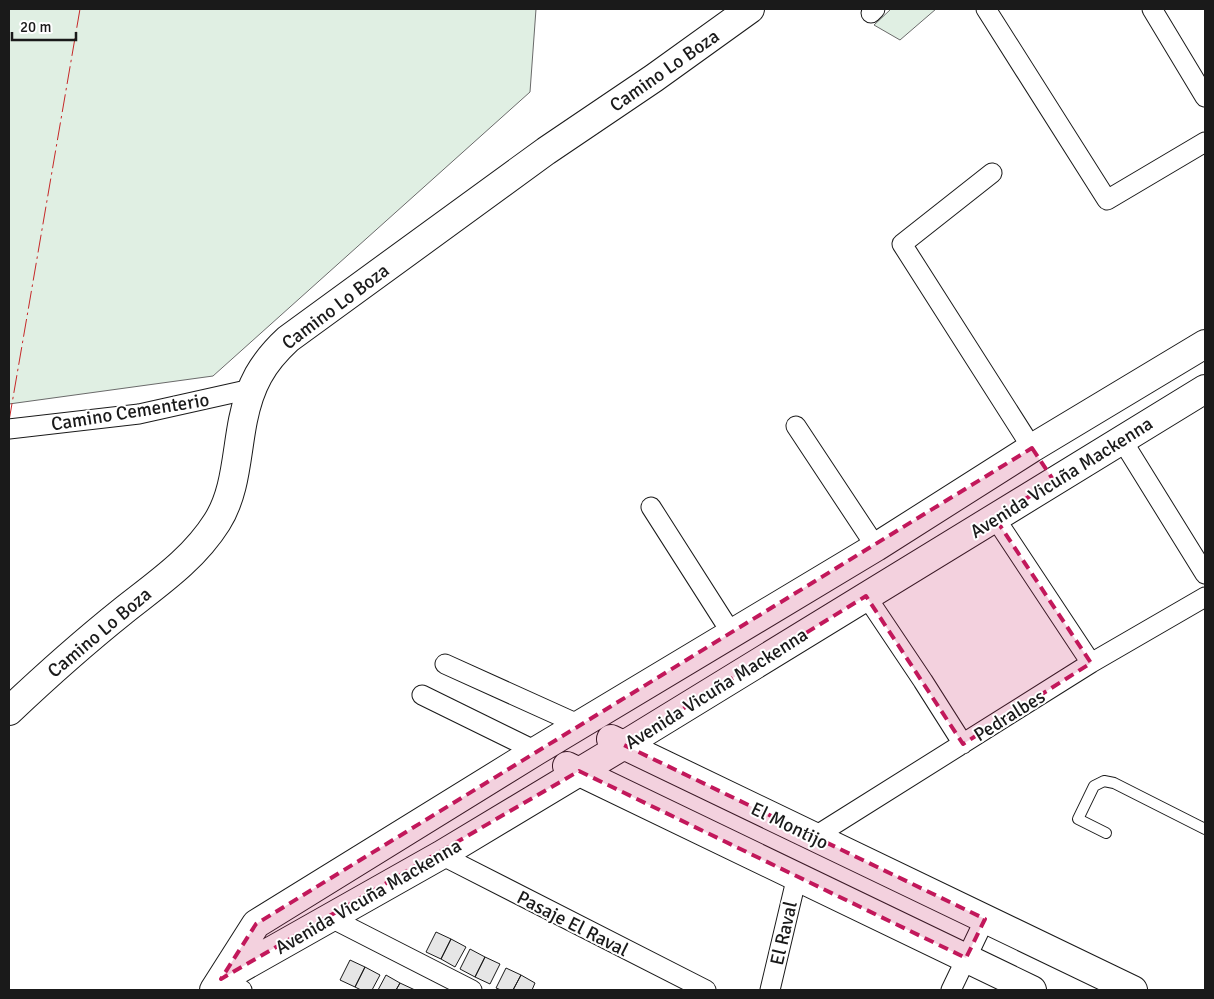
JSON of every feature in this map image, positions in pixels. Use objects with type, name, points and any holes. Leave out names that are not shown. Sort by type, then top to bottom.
[{"type":"street","name":"Camino Lo Boza","points":[[9,711],[85,642],[178,568],[206,538],[217,522],[229,495],[243,420],[251,390],[263,365],[274,351],[288,338],[530,162],[654,78],[750,9]]},
{"type":"street","points":[[986,9],[1107,200],[1205,142]]},
{"type":"street","points":[[1157,11],[1205,97]]},
{"type":"street","points":[[992,173],[902,244],[1054,481]]},
{"type":"street","name":"Avenida Vicuña Mackenna","points":[[226,987],[256,924],[536,751],[876,547],[1032,448],[1205,344]]},
{"type":"street","name":"Avenida Vicuña Mackenna","points":[[226,987],[331,918],[624,745],[1205,389]]},
{"type":"street","name":"Camino Cementerio","points":[[9,429],[139,414],[251,390]]},
{"type":"street","points":[[796,426],[876,547]]},
{"type":"street","points":[[1122,440],[1205,574]]},
{"type":"street","points":[[651,507],[732,634]]},
{"type":"street","points":[[995,518],[1091,663]]},
{"type":"street","points":[[866,596],[963,744]]},
{"type":"street","name":"Pedralbes","points":[[814,837],[1091,663],[1205,597]]},
{"type":"street","name":"El Montijo","points":[[445,664],[624,745],[1133,990]]},
{"type":"street","points":[[422,695],[1032,990]]},
{"type":"street","name":"Pasaje El Raval","points":[[440,855],[706,990]]},
{"type":"street","name":"El Raval","points":[[770,990],[797,876]]},
{"type":"street","points":[[331,918],[472,990]]},
{"type":"street","points":[[951,990],[985,919]]},
{"type":"lane","points":[[1106,833],[1078,819],[1094,786],[1104,781],[1114,783],[1205,829]]},
{"type":"highlighted area","points":[[1032,448],[1054,481],[995,518],[1091,663],[963,744],[866,596],[624,745],[985,919],[966,958],[579,771],[221,979],[256,924]]},
{"type":"green space","points":[[9,9],[536,9],[530,92],[213,376],[9,404]]},
{"type":"green space","points":[[891,9],[936,9],[900,40],[874,25]]},
{"type":"building","points":[[436,932],[451,939],[441,959],[426,952]]},
{"type":"building","points":[[451,939],[466,947],[455,967],[441,959]]},
{"type":"building","points":[[470,949],[485,957],[475,977],[460,969]]},
{"type":"building","points":[[485,957],[500,964],[490,984],[475,977]]},
{"type":"building","points":[[350,960],[365,967],[355,987],[340,980]]},
{"type":"building","points":[[365,967],[380,975],[372,990],[361,990],[355,987]]},
{"type":"building","points":[[506,968],[521,975],[513,990],[496,988]]},
{"type":"building","points":[[386,975],[400,983],[396,990],[378,990]]},
{"type":"building","points":[[521,975],[535,983],[532,990],[513,990]]},
{"type":"building","points":[[400,983],[415,990],[396,990]]},
{"type":"power","points":[[9,421],[80,9]]}]
